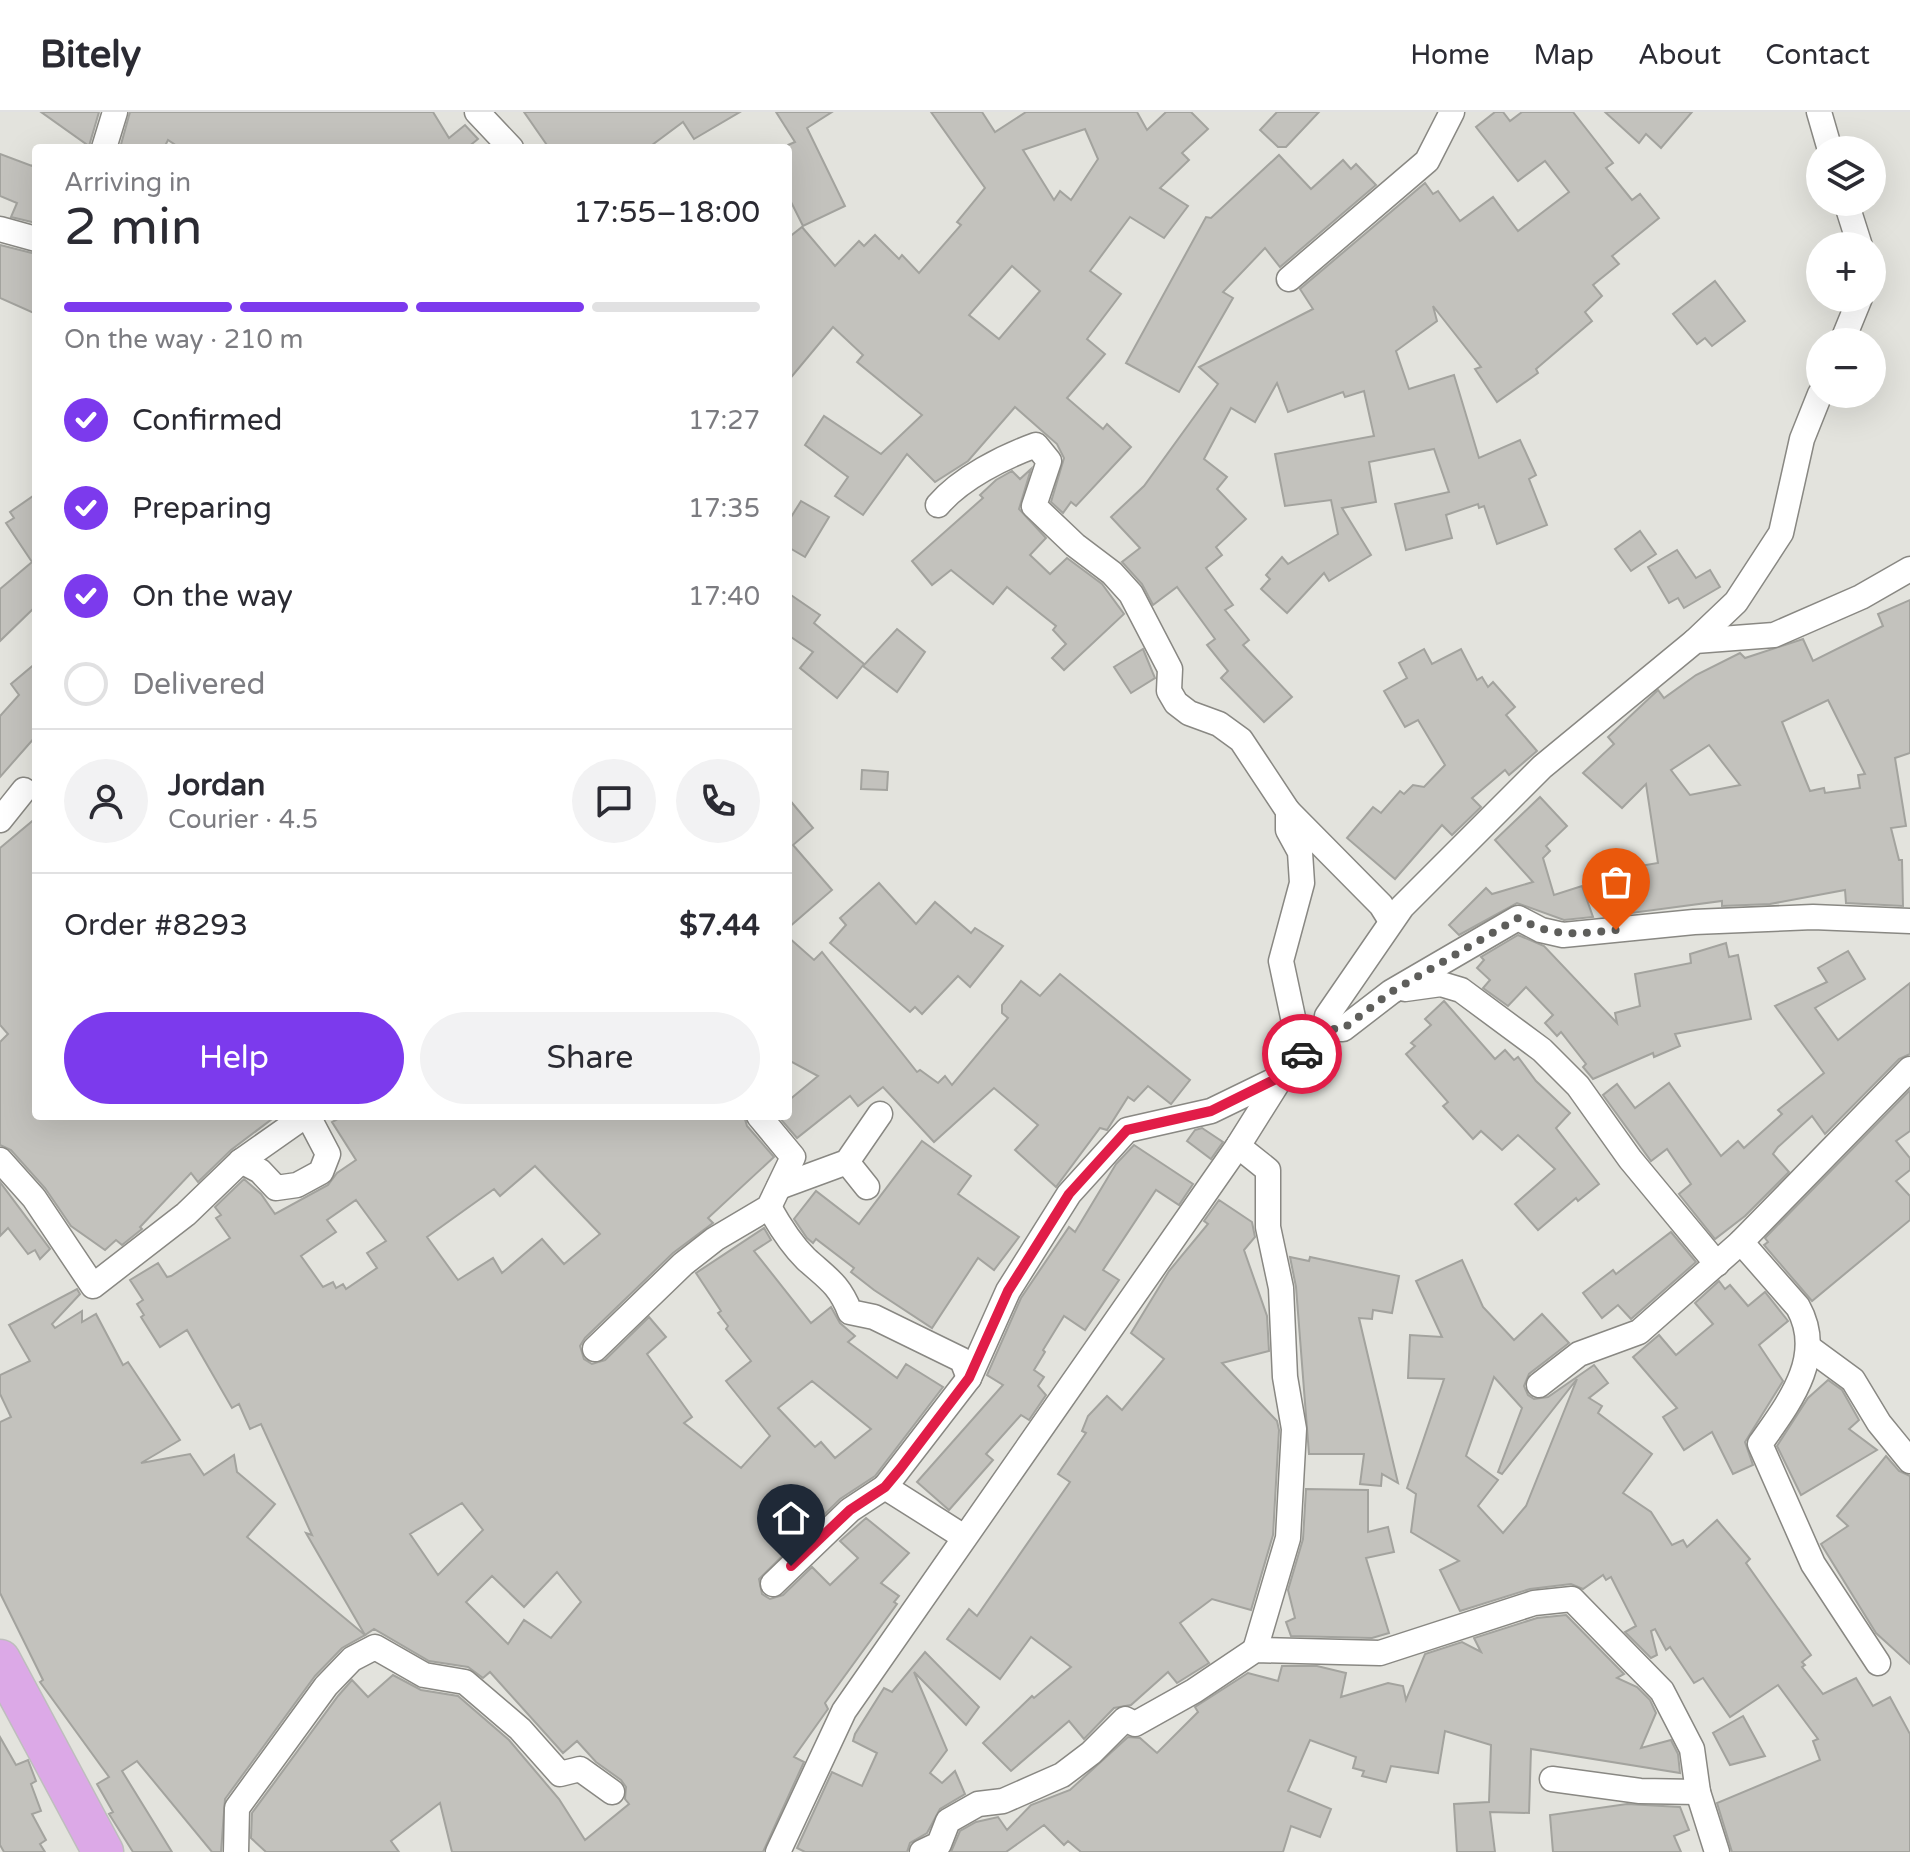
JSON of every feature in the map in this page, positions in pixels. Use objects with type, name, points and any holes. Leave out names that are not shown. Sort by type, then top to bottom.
[{"type":"main road","points":[[0,1660],[103,1852]]},
{"type":"street","points":[[105,144],[115,112]]},
{"type":"street","points":[[477,112],[507,144]]},
{"type":"street","points":[[1289,279],[1427,161],[1452,112]]},
{"type":"street","points":[[1819,112],[1826,136]]},
{"type":"street","points":[[0,229],[32,238]]},
{"type":"street","points":[[778,1852],[844,1711],[1238,1146],[1282,1076],[1325,1029],[1327,1016],[1391,921],[1542,767],[1695,641],[1736,602],[1781,533],[1802,439],[1814,408]]},
{"type":"street","points":[[938,505],[949,492],[1017,452],[1036,445],[1049,461],[1034,506],[1075,545],[1112,573],[1131,594],[1170,669],[1169,691],[1176,703],[1189,713],[1219,724],[1241,740],[1288,811],[1381,905],[1391,921]]},
{"type":"street","points":[[1695,641],[1774,635],[1861,597],[1910,569]]},
{"type":"street","points":[[0,820],[24,790]]},
{"type":"street","points":[[1288,811],[1288,830],[1300,852],[1302,883],[1281,961],[1301,1055]]},
{"type":"street","points":[[1325,1029],[1343,1029],[1391,992],[1518,918],[1541,930],[1563,935],[1694,922],[1813,917],[1910,921]]},
{"type":"street","points":[[1391,992],[1441,984],[1461,990],[1542,1050],[1578,1086],[1630,1159],[1717,1264]]},
{"type":"street","points":[[1539,1385],[1579,1354],[1639,1332],[1741,1242],[1910,1069]]},
{"type":"street","points":[[773,1584],[850,1510],[885,1487],[969,1378],[1008,1291],[1069,1194],[1127,1130],[1211,1111],[1282,1076]]},
{"type":"street","points":[[595,1349],[683,1264],[715,1239],[774,1197],[847,1162],[880,1114]]},
{"type":"street","points":[[0,1160],[34,1198],[93,1286],[186,1214],[241,1161],[300,1120]]},
{"type":"street","points":[[241,1161],[260,1171],[276,1188],[297,1185],[321,1172],[328,1154],[308,1120]]},
{"type":"street","points":[[762,1120],[793,1157],[774,1197],[780,1227],[804,1257],[841,1289],[850,1312],[874,1317],[962,1360],[969,1378]]},
{"type":"street","points":[[1238,1146],[1268,1170],[1268,1227],[1281,1288],[1285,1377],[1294,1429],[1288,1538],[1255,1650]]},
{"type":"street","points":[[847,1162],[867,1187]]},
{"type":"street","points":[[1741,1242],[1798,1307],[1805,1319],[1808,1347],[1803,1373],[1793,1397],[1760,1444],[1813,1564],[1878,1663]]},
{"type":"street","points":[[1808,1347],[1853,1380],[1879,1423],[1910,1461]]},
{"type":"street","points":[[885,1487],[964,1537]]},
{"type":"street","points":[[922,1852],[939,1844],[948,1821],[978,1804],[1003,1801],[1062,1775],[1091,1753],[1125,1719],[1135,1724],[1194,1691],[1255,1650],[1380,1653],[1534,1603],[1572,1599],[1662,1691],[1692,1749],[1698,1792],[1717,1852]]},
{"type":"street","points":[[236,1852],[237,1808],[326,1686],[352,1659],[375,1647],[424,1675],[465,1682],[511,1720],[560,1774],[580,1769],[612,1792]]},
{"type":"street","points":[[1552,1779],[1640,1791],[1698,1792]]},
{"type":"building","points":[[41,112],[99,112],[90,144]]},
{"type":"building","points":[[130,112],[433,112],[449,138],[465,125],[478,139],[472,144],[174,144],[168,140],[166,144],[121,144]]},
{"type":"building","points":[[524,112],[740,112],[694,139],[683,122],[653,144],[546,144]]},
{"type":"building","points":[[776,112],[832,112],[807,128],[845,206],[803,226],[792,204],[790,144],[795,142]]},
{"type":"building","points":[[931,112],[982,112],[995,132],[1026,112],[1137,112],[1147,130],[1166,112],[1191,112],[1208,129],[1182,153],[1189,160],[1160,188],[1188,206],[1164,238],[1130,217],[1090,271],[1121,294],[1087,339],[1105,354],[1067,398],[1103,429],[1107,424],[1131,447],[1076,506],[1071,502],[1063,513],[1051,502],[1064,458],[1057,444],[1015,407],[968,461],[935,482],[907,454],[863,515],[835,496],[848,477],[805,445],[824,416],[881,454],[922,415],[857,362],[863,355],[833,327],[792,376],[792,235],[802,227],[835,266],[859,241],[864,246],[875,235],[899,259],[902,255],[919,273],[961,225],[957,222],[985,188]],"holes":[[[1085,129],[1098,159],[1071,200],[1060,191],[1054,200],[1023,150]],[[1012,266],[1040,291],[999,339],[969,315]]]},
{"type":"building","points":[[1277,112],[1319,112],[1286,147],[1278,147],[1260,130]]},
{"type":"building","points":[[1495,112],[1503,112],[1510,121],[1522,112],[1573,112],[1613,163],[1606,168],[1632,200],[1640,194],[1659,218],[1612,256],[1619,264],[1593,285],[1602,296],[1585,312],[1592,321],[1536,369],[1538,373],[1497,402],[1475,369],[1481,367],[1433,306],[1437,321],[1396,351],[1409,389],[1454,375],[1479,458],[1520,440],[1536,475],[1529,479],[1547,525],[1497,544],[1484,506],[1479,508],[1478,504],[1446,515],[1452,538],[1406,550],[1395,504],[1449,492],[1434,449],[1369,462],[1376,502],[1342,508],[1371,555],[1329,581],[1324,573],[1287,613],[1261,589],[1270,579],[1266,575],[1282,557],[1288,564],[1338,534],[1331,500],[1285,506],[1275,454],[1374,436],[1364,391],[1345,397],[1343,392],[1288,412],[1277,383],[1255,422],[1231,408],[1204,459],[1227,477],[1217,489],[1246,519],[1216,547],[1222,555],[1206,568],[1233,605],[1225,610],[1249,640],[1243,645],[1292,697],[1264,722],[1221,678],[1228,671],[1207,645],[1215,639],[1177,587],[1153,605],[1142,584],[1122,562],[1140,548],[1111,517],[1144,486],[1218,384],[1199,367],[1313,309],[1300,289],[1425,183],[1433,194],[1438,191],[1460,221],[1493,197],[1518,231],[1569,192],[1545,161],[1518,181],[1476,127]]},
{"type":"building","points":[[1605,112],[1692,112],[1661,148],[1646,134],[1639,143]]},
{"type":"building","points":[[0,154],[32,166],[32,222],[11,217],[17,203],[0,196]]},
{"type":"building","points":[[1279,155],[1311,189],[1343,160],[1351,169],[1356,164],[1376,185],[1280,267],[1265,248],[1223,292],[1233,298],[1179,392],[1126,363],[1206,217],[1211,218]]},
{"type":"building","points":[[0,245],[32,253],[32,312],[0,298]]},
{"type":"building","points":[[1715,281],[1745,321],[1712,346],[1705,338],[1697,344],[1673,314]]},
{"type":"building","points":[[1031,469],[1019,509],[1046,538],[1030,555],[1050,574],[1067,558],[1102,584],[1124,614],[1064,670],[1052,658],[1066,644],[1053,630],[1056,626],[1007,587],[993,604],[951,570],[932,585],[912,561],[983,498],[980,495],[996,480],[1012,471],[1020,479]]},
{"type":"building","points":[[32,497],[32,562],[6,523],[14,518],[10,512]]},
{"type":"building","points":[[801,501],[829,517],[805,557],[792,549],[792,516]]},
{"type":"building","points":[[1640,531],[1656,554],[1631,571],[1615,549]]},
{"type":"building","points":[[1677,550],[1696,578],[1710,570],[1720,587],[1684,608],[1678,598],[1669,603],[1648,567]]},
{"type":"building","points":[[32,562],[32,610],[0,641],[0,589]]},
{"type":"building","points":[[792,596],[820,615],[814,623],[864,664],[837,698],[800,668],[813,652],[792,638]]},
{"type":"building","points":[[1910,600],[1910,753],[1895,758],[1906,826],[1891,828],[1899,860],[1902,860],[1903,906],[1846,903],[1845,890],[1770,904],[1722,906],[1722,901],[1624,914],[1616,870],[1658,863],[1646,784],[1622,808],[1583,773],[1614,744],[1608,737],[1658,690],[1664,698],[1696,675],[1740,653],[1745,658],[1803,639],[1813,661],[1883,626],[1878,614]],"holes":[[[1828,700],[1865,774],[1858,775],[1860,788],[1825,793],[1824,788],[1810,791],[1782,722]],[[1709,745],[1740,785],[1690,795],[1671,770]]]},
{"type":"building","points":[[897,629],[925,652],[897,692],[863,666]]},
{"type":"building","points":[[1143,649],[1155,678],[1131,693],[1114,667]]},
{"type":"building","points":[[1424,649],[1432,664],[1461,649],[1477,680],[1482,677],[1488,687],[1493,682],[1515,707],[1506,715],[1537,751],[1509,775],[1505,770],[1472,798],[1481,807],[1452,835],[1442,825],[1395,879],[1347,838],[1373,807],[1381,813],[1400,791],[1404,794],[1413,785],[1424,787],[1445,765],[1418,720],[1405,727],[1384,691],[1407,678],[1399,663]]},
{"type":"building","points":[[32,666],[32,741],[0,777],[0,716],[19,695],[11,684]]},
{"type":"building","points":[[862,770],[888,772],[887,790],[861,789]]},
{"type":"building","points":[[1540,797],[1567,826],[1546,846],[1550,851],[1543,858],[1554,895],[1582,886],[1593,917],[1564,920],[1517,903],[1459,935],[1449,925],[1486,888],[1492,894],[1533,882],[1495,840]]},
{"type":"building","points":[[792,803],[813,828],[793,845],[832,890],[792,925]]},
{"type":"building","points":[[32,821],[32,1120],[271,1120],[231,1150],[198,1182],[191,1173],[140,1227],[142,1229],[122,1245],[116,1240],[105,1250],[71,1226],[45,1188],[11,1150],[0,1145],[0,1042],[8,1034],[0,1025],[0,848]]},
{"type":"building","points":[[879,883],[916,924],[935,902],[971,933],[975,928],[1003,946],[970,987],[958,976],[922,1014],[915,1007],[910,1012],[830,943],[846,925],[840,918]]},
{"type":"building","points":[[1518,935],[1544,946],[1617,1023],[1615,1013],[1640,1006],[1635,974],[1691,963],[1690,954],[1726,943],[1729,957],[1738,955],[1751,1019],[1675,1034],[1680,1046],[1654,1057],[1653,1053],[1593,1079],[1583,1067],[1586,1064],[1561,1032],[1557,1036],[1545,1023],[1553,1015],[1526,987],[1508,1006],[1483,988],[1490,980],[1477,968],[1484,960],[1481,957]]},
{"type":"building","points":[[792,941],[814,960],[822,952],[917,1072],[920,1070],[938,1083],[945,1076],[952,1085],[1008,1018],[1002,1013],[1002,1005],[1021,981],[1040,996],[1060,974],[1190,1080],[1171,1104],[1148,1086],[1134,1101],[1128,1097],[1107,1130],[1100,1128],[1056,1187],[1015,1150],[1038,1125],[994,1088],[934,1142],[883,1087],[858,1106],[850,1096],[797,1138],[781,1120],[792,1120],[792,1098],[818,1076],[792,1062]]},
{"type":"building","points":[[1848,951],[1865,979],[1815,1008],[1838,1040],[1910,983],[1910,1054],[1899,1059],[1825,1134],[1812,1116],[1778,1147],[1773,1154],[1789,1172],[1745,1216],[1715,1239],[1679,1194],[1691,1184],[1667,1149],[1651,1161],[1603,1095],[1617,1084],[1635,1108],[1669,1083],[1721,1156],[1738,1141],[1744,1148],[1782,1114],[1778,1110],[1824,1073],[1775,1006],[1827,982],[1818,968]]},
{"type":"building","points":[[1444,1001],[1495,1059],[1505,1050],[1514,1060],[1518,1057],[1536,1081],[1570,1113],[1556,1128],[1599,1184],[1578,1201],[1576,1198],[1538,1230],[1515,1204],[1555,1169],[1518,1135],[1502,1150],[1481,1131],[1473,1139],[1443,1106],[1448,1102],[1406,1054],[1415,1046],[1411,1043],[1431,1025],[1425,1019]]},
{"type":"building","points":[[1910,1090],[1910,1131],[1896,1141],[1910,1158],[1910,1170],[1896,1181],[1910,1196],[1910,1220],[1812,1301],[1764,1245],[1768,1242],[1765,1238]]},
{"type":"building","points":[[745,1120],[774,1157],[708,1218],[713,1223],[673,1253],[585,1338],[580,1346],[584,1359],[592,1364],[605,1360],[649,1317],[666,1337],[647,1354],[692,1417],[684,1423],[741,1468],[770,1436],[726,1381],[751,1361],[726,1329],[728,1326],[718,1313],[721,1311],[696,1273],[764,1228],[771,1240],[754,1251],[811,1323],[831,1307],[840,1323],[855,1336],[848,1342],[897,1378],[906,1364],[943,1387],[875,1476],[840,1499],[759,1579],[762,1594],[770,1599],[783,1595],[812,1567],[830,1585],[858,1558],[840,1541],[866,1518],[909,1553],[881,1583],[899,1596],[894,1602],[897,1604],[825,1703],[828,1709],[794,1757],[804,1762],[763,1852],[452,1852],[440,1803],[391,1841],[399,1852],[266,1852],[251,1838],[252,1813],[338,1696],[352,1680],[368,1697],[393,1675],[421,1690],[458,1696],[509,1740],[559,1799],[585,1840],[629,1804],[625,1799],[626,1787],[621,1780],[596,1762],[577,1741],[563,1753],[490,1672],[483,1678],[468,1667],[429,1661],[374,1629],[365,1635],[306,1533],[312,1535],[261,1424],[250,1429],[239,1404],[232,1408],[187,1330],[160,1347],[141,1317],[144,1315],[137,1304],[143,1300],[130,1280],[158,1263],[167,1277],[171,1276],[230,1238],[216,1218],[221,1215],[215,1207],[244,1179],[261,1194],[275,1214],[328,1185],[337,1173],[356,1160],[332,1122]],"holes":[[[535,1166],[600,1234],[564,1264],[542,1239],[502,1273],[493,1258],[458,1280],[427,1237],[494,1189],[500,1196]],[[356,1200],[386,1241],[367,1253],[377,1268],[346,1289],[343,1284],[336,1288],[333,1282],[323,1287],[301,1256],[336,1232],[327,1220]],[[812,1381],[871,1429],[835,1458],[821,1442],[815,1447],[778,1408]],[[462,1503],[483,1530],[438,1575],[410,1534]],[[557,1572],[581,1602],[551,1638],[524,1620],[508,1644],[466,1602],[492,1576],[524,1607]]]},
{"type":"building","points":[[1202,1128],[1223,1142],[1211,1159],[1187,1141],[1195,1130]]},
{"type":"building","points":[[922,1141],[971,1176],[958,1194],[1019,1237],[994,1270],[978,1258],[932,1328],[874,1290],[851,1272],[854,1268],[816,1239],[813,1243],[794,1219],[816,1191],[859,1224]]},
{"type":"building","points":[[1134,1145],[1193,1184],[1179,1205],[1156,1190],[1103,1270],[1119,1280],[1085,1330],[1064,1316],[1043,1350],[1045,1352],[1034,1370],[1044,1377],[1038,1386],[1046,1395],[1029,1420],[1021,1415],[986,1454],[993,1460],[949,1510],[917,1482],[1003,1385],[987,1375],[1021,1298],[1069,1227],[1075,1232],[1116,1164]]},
{"type":"building","points":[[0,1182],[50,1249],[40,1259],[35,1250],[28,1254],[8,1228],[0,1236]]},
{"type":"building","points":[[1219,1200],[1252,1222],[1255,1237],[1244,1250],[1267,1316],[1269,1351],[1222,1363],[1277,1421],[1279,1430],[1273,1535],[1251,1610],[1212,1599],[1180,1623],[1209,1663],[1177,1683],[1168,1672],[1131,1705],[1114,1708],[1084,1739],[1069,1721],[1011,1771],[983,1743],[1032,1696],[1034,1698],[1071,1667],[1031,1637],[1000,1679],[947,1639],[969,1609],[977,1616],[1070,1482],[1058,1474],[1086,1433],[1082,1431],[1088,1416],[1107,1396],[1122,1410],[1164,1359],[1131,1333],[1169,1271],[1208,1224],[1204,1221]]},
{"type":"building","points":[[1671,1232],[1696,1262],[1631,1319],[1618,1305],[1602,1318],[1583,1293],[1613,1270],[1616,1274]]},
{"type":"building","points":[[1290,1257],[1309,1261],[1310,1257],[1399,1276],[1392,1313],[1373,1310],[1372,1319],[1359,1318],[1398,1483],[1382,1474],[1381,1486],[1360,1484],[1364,1454],[1309,1454],[1296,1287]]},
{"type":"building","points":[[1462,1260],[1483,1307],[1514,1340],[1542,1314],[1569,1343],[1529,1374],[1524,1386],[1528,1395],[1534,1399],[1548,1397],[1594,1365],[1608,1383],[1589,1398],[1602,1406],[1598,1413],[1652,1454],[1623,1493],[1651,1512],[1672,1545],[1683,1540],[1687,1547],[1717,1520],[1750,1559],[1746,1563],[1811,1655],[1802,1662],[1805,1665],[1802,1667],[1823,1694],[1856,1678],[1873,1706],[1890,1697],[1910,1734],[1910,1852],[1732,1852],[1717,1803],[1820,1760],[1813,1741],[1818,1739],[1778,1685],[1730,1717],[1703,1678],[1694,1683],[1670,1647],[1666,1650],[1655,1629],[1651,1631],[1657,1655],[1651,1658],[1625,1632],[1636,1626],[1611,1577],[1606,1580],[1603,1575],[1583,1589],[1571,1584],[1530,1589],[1460,1611],[1440,1570],[1459,1561],[1411,1532],[1416,1494],[1407,1488],[1444,1379],[1408,1378],[1410,1335],[1442,1337],[1416,1281]],"holes":[[[1494,1377],[1522,1408],[1498,1472],[1502,1474],[1577,1379],[1526,1506],[1503,1533],[1478,1506],[1498,1480],[1466,1456]]]},
{"type":"building","points":[[1719,1281],[1725,1289],[1730,1285],[1748,1306],[1765,1292],[1788,1321],[1759,1345],[1783,1381],[1745,1442],[1753,1465],[1733,1474],[1712,1432],[1684,1450],[1663,1417],[1677,1408],[1633,1357],[1659,1335],[1676,1355],[1713,1324],[1695,1303]]},
{"type":"building","points":[[77,1289],[80,1294],[52,1324],[55,1328],[82,1311],[82,1322],[96,1314],[123,1365],[128,1362],[180,1440],[141,1463],[190,1454],[204,1475],[234,1455],[237,1472],[275,1504],[247,1537],[365,1635],[342,1648],[315,1676],[225,1799],[221,1852],[212,1852],[137,1761],[122,1771],[172,1852],[133,1852],[109,1814],[113,1812],[97,1784],[109,1777],[40,1682],[43,1680],[0,1593],[0,1422],[11,1417],[0,1394],[0,1375],[30,1361],[9,1325]]},
{"type":"building","points":[[1828,1380],[1842,1390],[1859,1420],[1849,1429],[1877,1450],[1801,1495],[1777,1446],[1808,1398]]},
{"type":"building","points":[[1886,1456],[1899,1471],[1910,1476],[1910,1664],[1876,1633],[1821,1544],[1848,1526],[1837,1516]]},
{"type":"building","points":[[1306,1489],[1368,1490],[1368,1532],[1388,1527],[1394,1552],[1366,1558],[1389,1633],[1372,1638],[1291,1636],[1286,1622],[1295,1618],[1288,1590],[1303,1539]]},
{"type":"building","points":[[1566,1615],[1624,1674],[1617,1678],[1637,1687],[1650,1700],[1656,1713],[1641,1748],[1671,1740],[1678,1754],[1680,1773],[1531,1749],[1529,1813],[1490,1812],[1495,1852],[1457,1852],[1454,1804],[1489,1802],[1491,1745],[1445,1731],[1438,1773],[1391,1766],[1386,1782],[1362,1776],[1364,1771],[1353,1768],[1356,1757],[1310,1740],[1288,1791],[1331,1809],[1320,1837],[1291,1826],[1283,1852],[1081,1852],[1068,1841],[1064,1845],[1044,1825],[1006,1852],[951,1852],[960,1831],[976,1822],[998,1817],[1007,1830],[1031,1805],[1070,1790],[1128,1737],[1140,1738],[1157,1753],[1198,1712],[1195,1707],[1248,1673],[1278,1681],[1282,1666],[1317,1666],[1346,1673],[1341,1697],[1388,1683],[1403,1686],[1406,1700],[1425,1654],[1462,1642],[1481,1652],[1474,1638],[1537,1618]]},
{"type":"building","points":[[925,1652],[979,1707],[966,1725],[914,1672],[947,1750],[930,1773],[942,1783],[955,1771],[965,1794],[940,1809],[927,1833],[910,1843],[907,1852],[805,1852],[797,1848],[832,1772],[862,1786],[877,1753],[853,1741],[855,1734],[884,1688],[892,1692]]},
{"type":"building","points":[[1743,1716],[1765,1756],[1730,1765],[1713,1733]]},
{"type":"building","points":[[0,1737],[16,1765],[28,1760],[36,1781],[31,1784],[41,1811],[32,1814],[46,1840],[40,1844],[45,1852],[4,1852],[0,1845]]},
{"type":"building","points":[[1627,1804],[1680,1807],[1689,1830],[1674,1836],[1681,1852],[1553,1852],[1550,1815]]},
{"type":"way so far","points":[[1302,1054],[1325,1029],[1343,1029],[1391,992],[1518,918],[1541,930],[1563,935],[1616,930]]},
{"type":"route","points":[[791,1566],[850,1510],[885,1487],[900,1469],[969,1378],[1008,1291],[1069,1194],[1127,1130],[1211,1111],[1282,1076],[1302,1054]]}]
